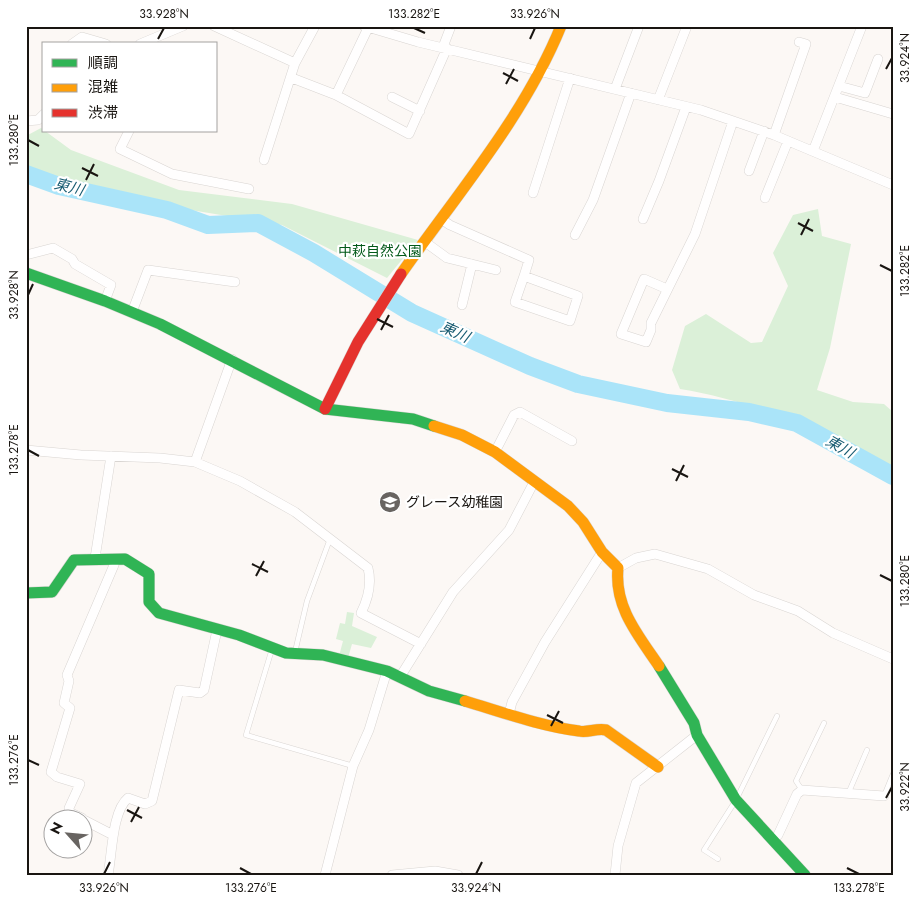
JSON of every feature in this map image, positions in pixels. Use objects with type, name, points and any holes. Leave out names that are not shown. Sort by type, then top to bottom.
[{"type":"street","points":[[145,42],[183,26]]},
{"type":"street","points":[[214,26],[295,63]]},
{"type":"street","points":[[264,160],[292,78],[295,63],[315,26]]},
{"type":"street","points":[[292,78],[336,95],[409,134],[445,48],[451,26]]},
{"type":"street","points":[[325,408],[339,375],[372,319],[529,93],[561,26]]},
{"type":"street","points":[[615,89],[639,26]]},
{"type":"street","points":[[658,100],[687,26]]},
{"type":"street","points":[[813,151],[862,26]]},
{"type":"street","points":[[336,95],[366,27],[389,30],[445,48],[631,93],[733,121],[774,135],[893,186]]},
{"type":"street","points":[[75,42],[82,37],[99,42]]},
{"type":"street","points":[[774,135],[806,44],[799,42]]},
{"type":"street","points":[[839,86],[865,94],[878,59]]},
{"type":"street","points":[[533,193],[570,78]]},
{"type":"street","points":[[575,235],[593,200],[631,93]]},
{"type":"street","points":[[392,96],[420,111]]},
{"type":"street","points":[[835,97],[893,114]]},
{"type":"street","points":[[643,219],[686,107]]},
{"type":"street","points":[[26,121],[38,120],[42,116]]},
{"type":"street","points":[[668,289],[644,279],[621,334],[646,342],[651,330],[651,323],[668,289],[695,234],[733,121]]},
{"type":"street","points":[[749,171],[764,131]]},
{"type":"street","points":[[128,132],[120,148],[172,174],[249,189]]},
{"type":"street","points":[[765,198],[788,141]]},
{"type":"street","points":[[441,219],[450,225],[529,260],[515,302],[570,321],[578,296],[524,276]]},
{"type":"street","points":[[425,242],[447,258],[496,270]]},
{"type":"street","points":[[26,255],[53,248],[72,259],[75,264],[111,285],[104,300]]},
{"type":"street","points":[[462,304],[472,264]]},
{"type":"street","points":[[132,312],[148,270],[235,282]]},
{"type":"street","points":[[26,273],[104,300],[132,312],[232,359],[325,408],[413,419],[462,435],[495,452],[568,506],[583,522],[602,552],[618,568]]},
{"type":"street","points":[[195,462],[232,359]]},
{"type":"street","points":[[495,452],[514,415],[520,412],[572,441]]},
{"type":"street","points":[[26,450],[160,458],[195,462],[256,490],[294,512],[368,568],[370,576],[368,598],[361,613],[421,644]]},
{"type":"street","points":[[95,558],[111,456]]},
{"type":"street","points":[[400,677],[452,592],[509,530],[534,482]]},
{"type":"street","points":[[509,714],[512,702],[545,642],[602,552]]},
{"type":"street","points":[[618,568],[636,558],[655,554],[708,568],[754,595],[798,611],[833,633],[893,659]]},
{"type":"street","points":[[26,593],[52,592],[58,586],[74,560],[95,558],[126,559],[149,574],[149,602],[158,613],[286,653],[323,655],[387,671],[429,691],[547,725],[582,732],[596,728],[606,730],[658,767]]},
{"type":"street","points":[[68,808],[80,784],[57,777],[52,772],[70,708],[64,703],[70,681],[67,675],[114,565],[114,559]]},
{"type":"street","points":[[618,568],[619,597],[626,616],[665,674],[694,723],[696,736],[736,800],[805,875]]},
{"type":"street","points":[[108,875],[113,835],[122,802],[128,798],[145,804],[152,801],[179,690],[200,693],[204,690],[217,630]]},
{"type":"street","points":[[325,875],[353,766],[369,730],[387,671]]},
{"type":"street","points":[[615,875],[618,846],[632,790],[636,783],[696,736]]},
{"type":"street","points":[[773,840],[778,835],[797,794],[802,790],[884,796]]},
{"type":"street","points":[[92,824],[113,835]]},
{"type":"street","points":[[392,875],[435,871],[458,875]]},
{"type":"lane","points":[[295,652],[308,601],[330,538]]},
{"type":"lane","points":[[272,648],[246,735],[353,766]]},
{"type":"lane","points":[[718,859],[704,850],[736,800],[777,716]]},
{"type":"lane","points":[[802,790],[796,781],[824,723]]},
{"type":"lane","points":[[848,794],[867,750]]},
{"type":"lane","points":[[884,796],[893,774]]},
{"type":"green space","name":"中萩自然公園","points":[[41,128],[42,132],[46,132],[71,150],[179,190],[292,204],[418,240],[387,278],[282,225],[142,202],[60,179],[26,167],[26,136]]},
{"type":"green space","points":[[818,209],[822,236],[851,244],[830,348],[817,390],[853,402],[884,404],[893,412],[893,467],[842,442],[762,410],[708,394],[680,389],[672,370],[685,326],[706,314],[751,343],[762,342],[788,286],[773,253],[793,215]]},
{"type":"green space","points":[[347,612],[354,613],[352,626],[377,637],[371,648],[352,644],[348,658],[339,656],[343,641],[336,639],[340,623],[345,624]]},
{"type":"waterway","name":"東川","points":[[26,174],[59,186],[167,210],[208,225],[258,223],[314,253],[412,313],[530,366],[578,384],[667,403],[749,412],[797,423],[893,476]]},
{"type":"traffic: fast","points":[[26,273],[105,301],[160,324],[325,409],[413,419],[434,426]]},
{"type":"traffic: fast","points":[[26,593],[52,592],[74,560],[125,559],[149,574],[149,602],[159,613],[239,635],[286,653],[323,655],[387,671],[429,691],[465,701]]},
{"type":"traffic: fast","points":[[659,666],[694,723],[697,735],[736,800],[805,875]]},
{"type":"traffic: slow","points":[[401,274],[509,123],[546,60],[561,26]]},
{"type":"traffic: slow","points":[[434,426],[462,435],[495,452],[568,506],[583,522],[602,552],[618,568],[620,595],[629,620],[659,666]]},
{"type":"traffic: slow","points":[[465,701],[564,729],[582,731],[606,730],[658,767]]},
{"type":"traffic: jam","points":[[325,409],[358,342],[401,274]]},
{"type":"place","name":"グレース幼稚園","points":[[390,502]]}]
